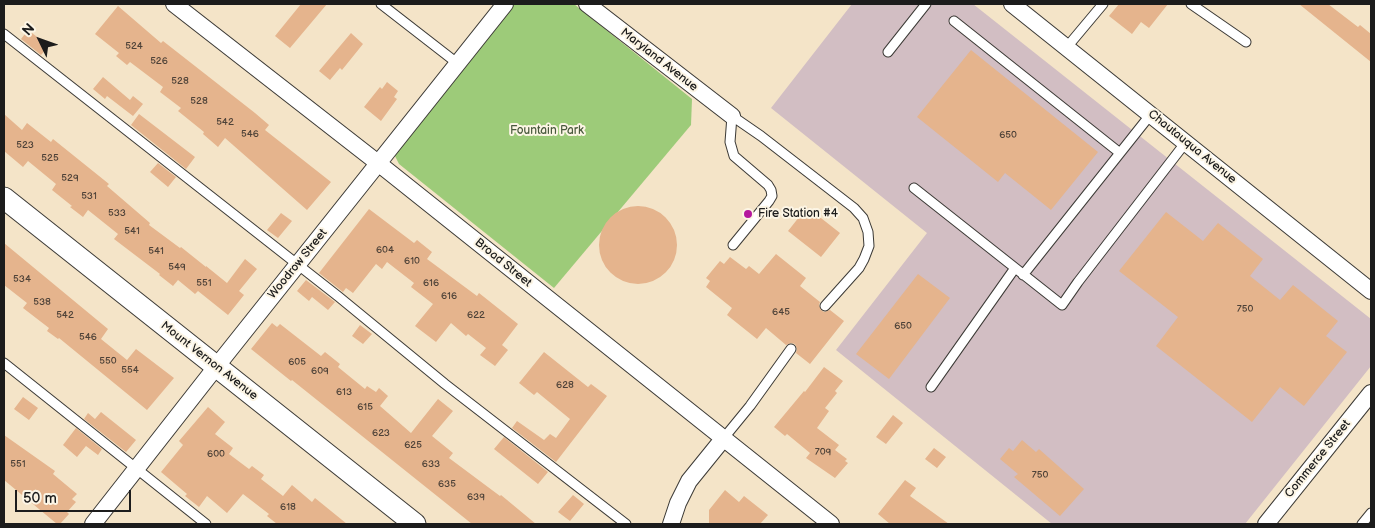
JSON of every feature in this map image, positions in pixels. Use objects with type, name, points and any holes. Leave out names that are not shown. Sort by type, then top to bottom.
[{"type":"street","name":"Broad Street","points":[[174,4],[378,163],[831,524]]},
{"type":"street","name":"Woodrow Street","points":[[93,524],[505,4]]},
{"type":"street","name":"Maryland Avenue","points":[[588,4],[732,116]]},
{"type":"street","name":"Chautauqua Avenue","points":[[1012,4],[1371,291]]},
{"type":"street","name":"Mount Vernon Avenue","points":[[4,198],[416,524]]},
{"type":"street","name":"Commerce Street","points":[[1266,524],[1371,393]]},
{"type":"street","points":[[671,524],[678,503],[689,481],[723,439]]},
{"type":"lane","points":[[382,4],[457,63]]},
{"type":"lane","points":[[888,52],[926,4]]},
{"type":"lane","points":[[1067,47],[1104,4]]},
{"type":"lane","points":[[1192,4],[1246,42]]},
{"type":"lane","points":[[954,21],[1120,153]]},
{"type":"lane","points":[[4,34],[626,524]]},
{"type":"lane","points":[[1023,275],[1151,114]]},
{"type":"lane","points":[[732,116],[730,142],[734,156],[768,185],[772,196],[733,246]]},
{"type":"lane","points":[[732,116],[846,202],[863,218],[868,232],[869,246],[864,259],[859,268],[826,306]]},
{"type":"lane","points":[[914,188],[1062,305],[1186,142]]},
{"type":"lane","points":[[931,387],[1015,268]]},
{"type":"lane","points":[[723,439],[750,406],[791,349]]},
{"type":"lane","points":[[4,363],[206,524]]},
{"type":"lane","points":[[1362,524],[1371,513]]},
{"type":"shaded area","points":[[852,4],[973,4],[1371,319],[1371,366],[1245,524],[1052,524],[836,350],[927,233],[771,108]]},
{"type":"green space","name":"Fountain Park","points":[[511,4],[574,4],[692,99],[691,125],[554,288],[399,164],[395,156],[395,152]]},
{"type":"building","points":[[301,4],[327,4],[290,48],[275,36]]},
{"type":"building","points":[[1119,4],[1168,4],[1149,28],[1141,22],[1132,34],[1109,16]]},
{"type":"building","points":[[1299,4],[1328,4],[1358,27],[1360,25],[1371,34],[1371,62]]},
{"type":"building","points":[[118,6],[161,43],[163,41],[255,113],[269,125],[265,130],[331,182],[307,210],[225,138],[218,147],[203,134],[204,132],[178,111],[181,108],[160,92],[163,87],[130,62],[127,65],[116,56],[119,53],[95,34]]},
{"type":"building","points":[[28,30],[49,46],[41,55],[21,39]]},
{"type":"building","points":[[351,33],[363,44],[342,70],[340,68],[330,80],[319,71]]},
{"type":"building","points":[[971,50],[1098,152],[1051,210],[1005,173],[998,182],[917,117]]},
{"type":"building","points":[[103,77],[130,100],[133,96],[143,104],[133,116],[107,96],[105,99],[93,89]]},
{"type":"building","points":[[387,82],[398,91],[394,97],[397,99],[381,121],[364,107],[380,87],[382,89]]},
{"type":"building","points":[[4,114],[22,130],[27,123],[51,142],[53,139],[109,184],[107,186],[150,223],[149,225],[227,283],[245,259],[257,269],[239,291],[244,295],[228,315],[198,291],[195,294],[178,280],[173,286],[114,239],[118,234],[88,210],[83,217],[70,207],[72,206],[52,190],[56,184],[28,161],[23,167],[4,151]]},
{"type":"building","points":[[139,114],[195,157],[186,169],[131,125]]},
{"type":"building","points":[[158,163],[176,177],[168,187],[150,172]]},
{"type":"building","points":[[638,206],[653,209],[666,217],[674,230],[677,245],[674,260],[666,273],[653,281],[638,284],[623,281],[610,273],[602,260],[599,245],[602,230],[610,217],[623,209]]},
{"type":"building","points":[[807,207],[840,233],[821,257],[788,231]]},
{"type":"building","points":[[369,209],[414,243],[417,240],[432,252],[427,259],[477,296],[479,293],[518,324],[502,345],[508,350],[495,366],[480,355],[486,348],[468,334],[466,336],[451,323],[436,342],[415,326],[433,304],[411,287],[414,283],[387,262],[382,269],[376,264],[353,293],[346,288],[343,292],[319,273]]},
{"type":"building","points":[[1166,212],[1203,241],[1218,223],[1263,259],[1250,276],[1280,300],[1293,285],[1338,321],[1326,336],[1347,352],[1304,406],[1280,387],[1252,422],[1156,346],[1178,317],[1119,271]]},
{"type":"building","points":[[281,213],[292,221],[278,238],[267,230]]},
{"type":"building","points":[[4,243],[108,329],[101,339],[127,360],[136,349],[174,378],[147,410],[59,338],[47,331],[49,328],[23,308],[27,303],[4,285]]},
{"type":"building","points":[[776,254],[806,278],[800,286],[820,302],[821,310],[824,312],[830,310],[844,321],[810,364],[796,353],[795,344],[786,345],[766,328],[757,339],[727,315],[732,308],[706,287],[710,281],[706,278],[720,261],[724,264],[730,257],[746,269],[749,266],[759,274]]},
{"type":"building","points":[[918,274],[950,298],[889,379],[856,354]]},
{"type":"building","points":[[306,280],[335,302],[328,310],[312,297],[309,301],[297,291]]},
{"type":"building","points":[[272,323],[277,327],[280,324],[321,356],[325,352],[340,364],[338,367],[365,389],[367,386],[376,392],[379,388],[388,396],[380,406],[411,433],[438,399],[453,411],[432,436],[453,453],[449,458],[501,495],[536,524],[472,524],[251,349]]},
{"type":"building","points":[[360,325],[372,334],[363,344],[352,336]]},
{"type":"building","points":[[544,352],[588,387],[591,384],[607,396],[556,462],[512,428],[517,421],[544,440],[550,434],[556,438],[570,419],[537,392],[534,395],[519,383]]},
{"type":"building","points":[[824,367],[843,381],[835,391],[837,393],[825,408],[829,411],[817,428],[839,445],[835,450],[847,459],[845,461],[848,463],[835,478],[806,458],[810,453],[787,434],[785,436],[774,427]]},
{"type":"building","points":[[23,397],[38,408],[29,420],[14,409]]},
{"type":"building","points":[[208,407],[225,422],[215,434],[233,448],[229,454],[249,469],[252,466],[264,475],[261,479],[283,496],[292,485],[312,502],[315,498],[347,524],[277,524],[267,516],[269,514],[243,494],[227,513],[207,496],[199,507],[185,496],[187,494],[161,472],[183,445],[179,441]]},
{"type":"building","points":[[101,412],[136,440],[126,452],[84,419],[88,413],[95,419]]},
{"type":"building","points":[[893,415],[903,423],[886,444],[876,437]]},
{"type":"building","points":[[76,428],[102,449],[98,455],[86,446],[77,457],[63,445]]},
{"type":"building","points":[[4,435],[55,471],[53,474],[77,494],[72,499],[76,502],[60,524],[57,524],[4,480]]},
{"type":"building","points":[[504,437],[548,472],[538,484],[494,449]]},
{"type":"building","points":[[1022,440],[1036,452],[1039,449],[1084,489],[1060,516],[1014,477],[1018,474],[1000,459],[1009,448],[1013,451]]},
{"type":"building","points":[[934,448],[946,457],[937,468],[925,459]]},
{"type":"building","points":[[905,480],[916,488],[910,496],[949,524],[890,524],[878,514]]},
{"type":"building","points":[[725,490],[739,502],[744,496],[768,515],[760,524],[709,524],[709,510]]},
{"type":"building","points":[[573,495],[584,504],[570,521],[558,512]]},
{"type":"place","name":"Fire Station #4","points":[[748,214]]}]
